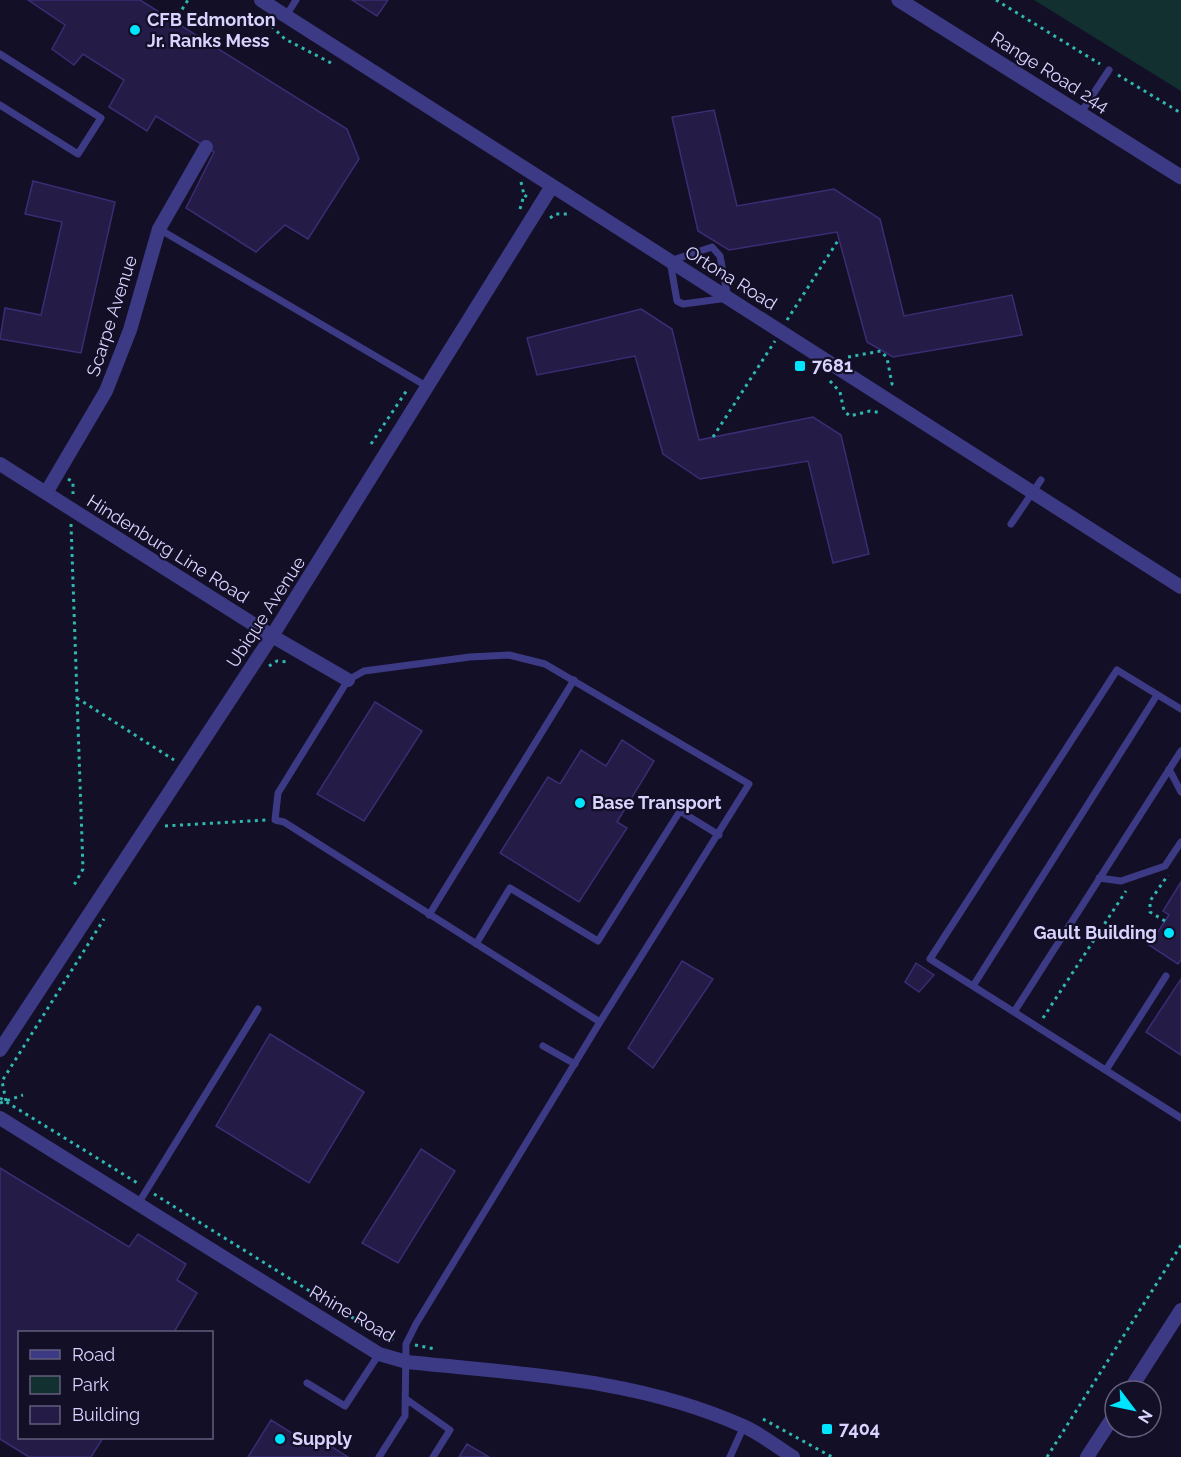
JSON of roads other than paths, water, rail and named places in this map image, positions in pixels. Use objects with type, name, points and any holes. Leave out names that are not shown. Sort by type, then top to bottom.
[{"type":"street","name":"Ortona Road","points":[[261,0],[1181,587]]},
{"type":"street","name":"Range Road 244","points":[[899,0],[1181,177]]},
{"type":"street","name":"Scarpe Avenue","points":[[46,493],[106,391],[130,330],[159,229],[206,147]]},
{"type":"street","name":"Ubique Avenue","points":[[0,1050],[272,636],[552,186]]},
{"type":"street","name":"Hindenburg Line Road","points":[[0,464],[272,636],[348,680]]},
{"type":"street","name":"Rhine Road","points":[[0,1118],[379,1354],[407,1362],[581,1381],[650,1392],[744,1426],[786,1455]]},
{"type":"street","points":[[1138,1379],[1181,1310]]},
{"type":"street","points":[[1088,1457],[1103,1433]]},
{"type":"lane","points":[[286,16],[296,0]]},
{"type":"lane","points":[[0,54],[101,118],[78,154],[0,105]]},
{"type":"lane","points":[[1080,114],[1109,70]]},
{"type":"lane","points":[[159,229],[428,387]]},
{"type":"lane","points":[[712,247],[717,250],[728,298],[683,304],[677,301],[670,261],[699,250],[712,247]]},
{"type":"lane","points":[[1011,524],[1041,480]]},
{"type":"lane","points":[[379,1457],[405,1416],[406,1344],[416,1324],[600,1022],[749,784],[545,664],[509,655],[470,657],[364,671],[348,680],[278,793],[275,820],[284,822],[600,1022]]},
{"type":"lane","points":[[1181,709],[1117,670],[930,959],[1181,1118]]},
{"type":"lane","points":[[429,915],[574,680]]},
{"type":"lane","points":[[973,987],[1157,694]]},
{"type":"lane","points":[[1014,1012],[1181,751]]},
{"type":"lane","points":[[1169,769],[1181,792]]},
{"type":"lane","points":[[476,944],[510,888],[598,941],[680,811],[718,835]]},
{"type":"lane","points":[[1099,879],[1121,881],[1166,866],[1181,842]]},
{"type":"lane","points":[[1106,1070],[1166,976]]},
{"type":"lane","points":[[138,1204],[258,1010]]},
{"type":"lane","points":[[543,1046],[575,1064]]},
{"type":"lane","points":[[307,1383],[345,1406],[379,1354]]},
{"type":"lane","points":[[406,1399],[450,1430],[433,1457]]},
{"type":"lane","points":[[730,1457],[744,1426]]},
{"type":"place","name":"CFB Edmonton Jr. Ranks Mess","points":[[135,30]]},
{"type":"place","name":"7681","points":[[800,366]]},
{"type":"place","name":"Base Transport","points":[[580,803]]},
{"type":"place","name":"Gault Building","points":[[1169,933]]},
{"type":"place","name":"7404","points":[[827,1429]]},
{"type":"place","name":"Supply","points":[[280,1439]]}]
